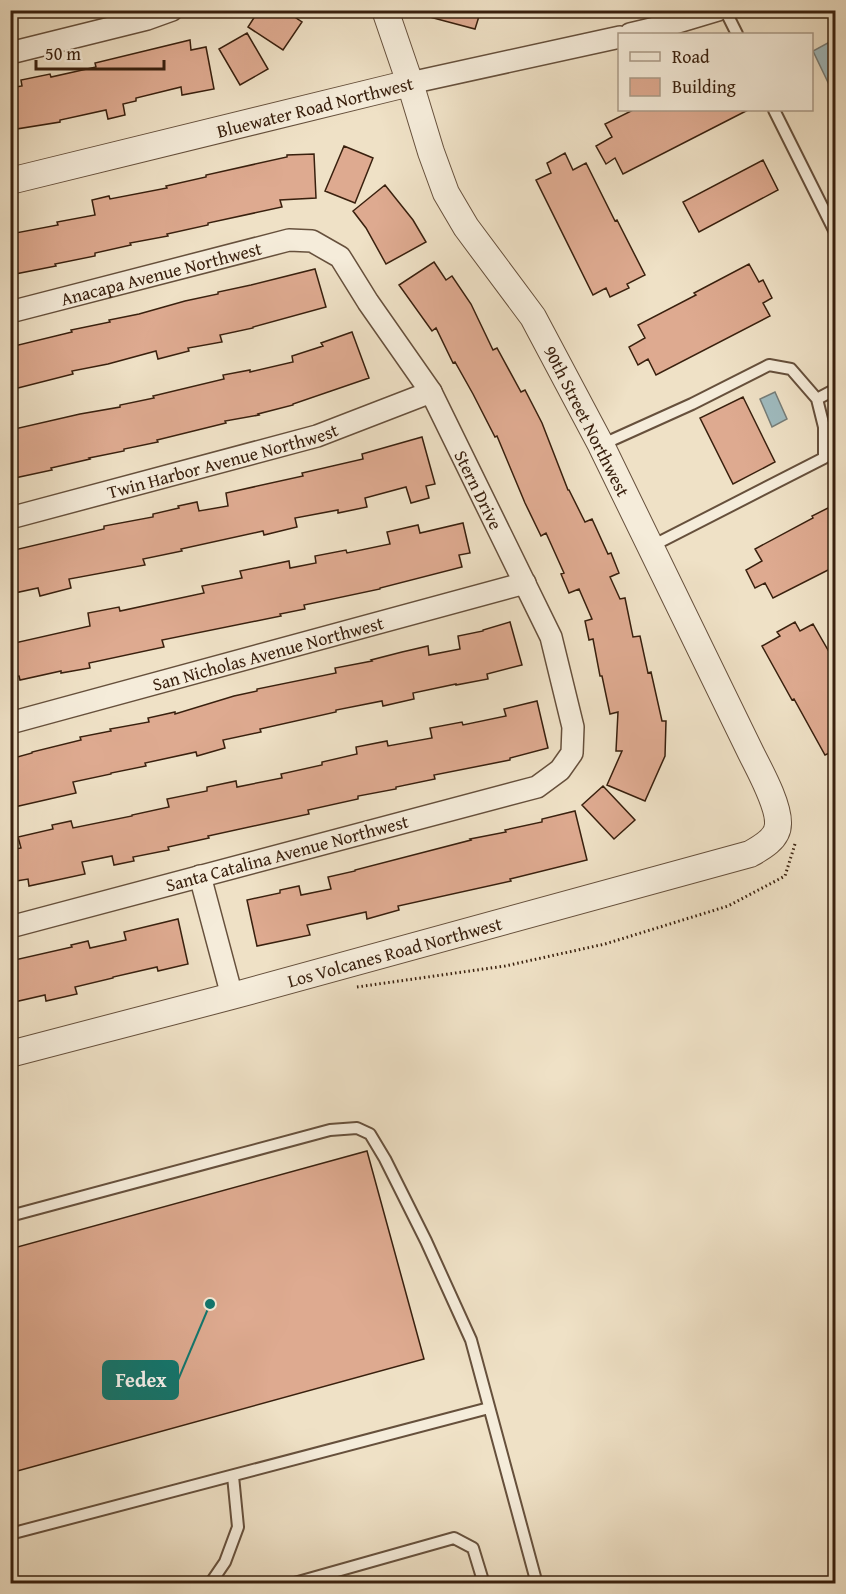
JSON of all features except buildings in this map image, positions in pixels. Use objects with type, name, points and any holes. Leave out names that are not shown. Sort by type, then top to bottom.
[{"type":"street","points":[[10,53],[147,19],[172,10]]},
{"type":"street","name":"90th Street Northwest","points":[[385,10],[446,193],[466,227],[534,317],[601,445],[751,753],[774,804],[779,826],[785,838]]},
{"type":"street","points":[[635,33],[668,26],[718,10]]},
{"type":"street","name":"Bluewater Road Northwest","points":[[10,181],[410,83],[618,37]]},
{"type":"street","name":"Anacapa Avenue Northwest","points":[[10,312],[289,240],[312,241]]},
{"type":"street","name":"Stern Drive","points":[[312,241],[340,257],[368,302],[431,392],[551,637],[573,727],[572,753],[560,770]]},
{"type":"street","name":"Twin Harbor Avenue Northwest","points":[[10,518],[317,436],[431,392]]},
{"type":"street","name":"San Nicholas Avenue Northwest","points":[[10,723],[525,583]]},
{"type":"street","name":"Santa Catalina Avenue Northwest","points":[[10,927],[537,787],[560,770]]},
{"type":"street","name":"Los Volcanes Road Northwest","points":[[10,1054],[232,996],[750,854],[785,838]]},
{"type":"street","points":[[200,876],[232,996]]},
{"type":"lane","points":[[725,10],[736,33]]},
{"type":"lane","points":[[775,111],[836,234]]},
{"type":"lane","points":[[601,445],[692,404],[769,365],[791,369],[817,399],[824,427],[824,458],[650,547]]},
{"type":"lane","points":[[817,399],[836,389]]},
{"type":"lane","points":[[10,1216],[330,1130],[357,1128],[370,1134],[386,1159],[471,1340],[537,1584]]},
{"type":"lane","points":[[10,1534],[489,1408]]},
{"type":"lane","points":[[210,1584],[225,1562],[238,1527],[233,1476]]},
{"type":"lane","points":[[291,1584],[454,1538],[472,1548],[484,1584]]},
{"type":"path","points":[[357,987],[505,966],[605,944],[728,906],[785,876],[785,838]]},
{"type":"water","points":[[835,39],[835,97],[813,51]]},
{"type":"water","points":[[775,392],[787,419],[772,427],[760,399]]},
{"type":"place","name":"Fedex","points":[[210,1304]]}]
